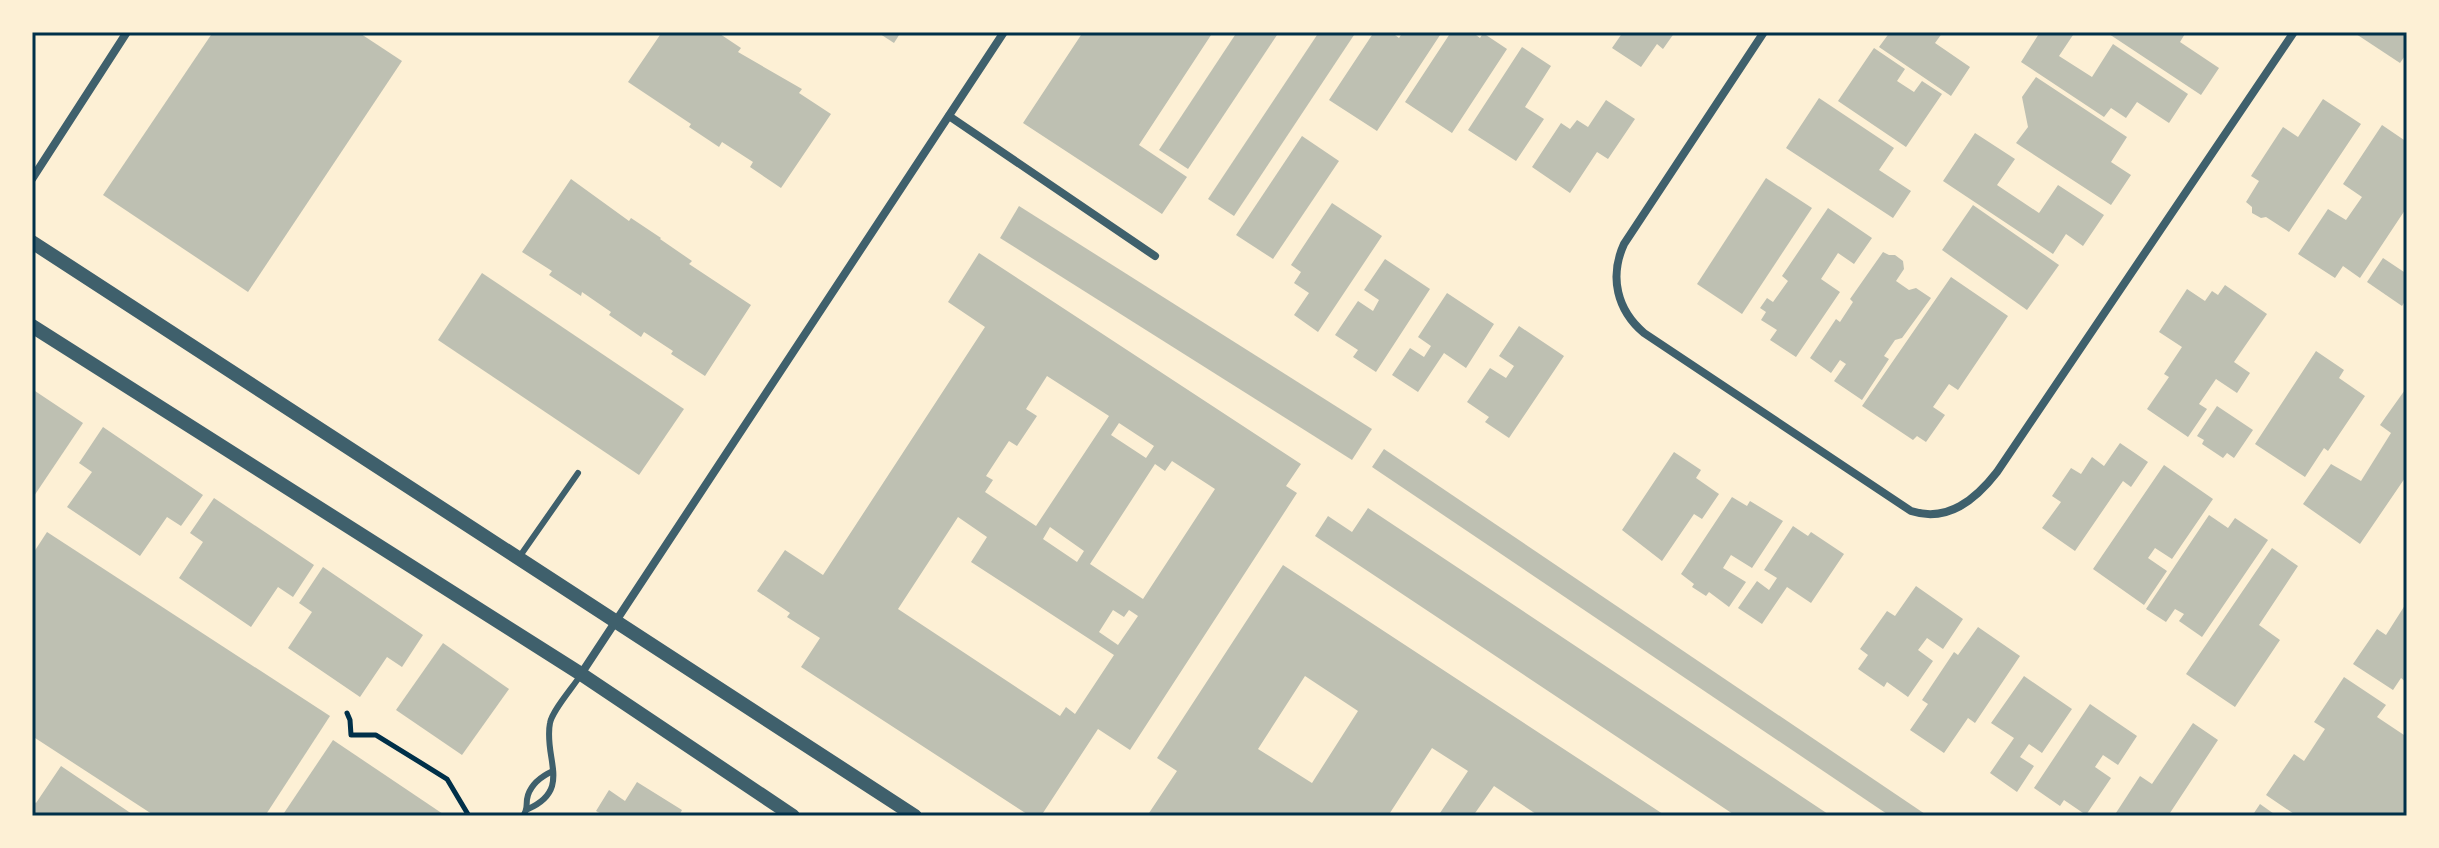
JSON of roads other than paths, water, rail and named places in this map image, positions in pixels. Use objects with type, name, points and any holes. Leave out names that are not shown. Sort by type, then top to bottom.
[{"type":"street","points":[[32,179],[127,32]]},
{"type":"street","points":[[581,674],[1004,32]]},
{"type":"street","points":[[1764,32],[1624,244],[1615,273],[1617,291],[1630,321],[1899,503],[1923,515],[1956,510],[1984,489],[2059,384],[2292,35]]},
{"type":"street","points":[[949,116],[1155,256]]},
{"type":"street","points":[[32,242],[915,816]]},
{"type":"street","points":[[32,326],[581,674],[793,816]]},
{"type":"lane","points":[[518,559],[578,473]]},
{"type":"lane","points":[[526,813],[542,803],[554,784],[550,721],[581,674]]},
{"type":"lane","points":[[526,813],[527,796],[539,777],[553,771]]}]
